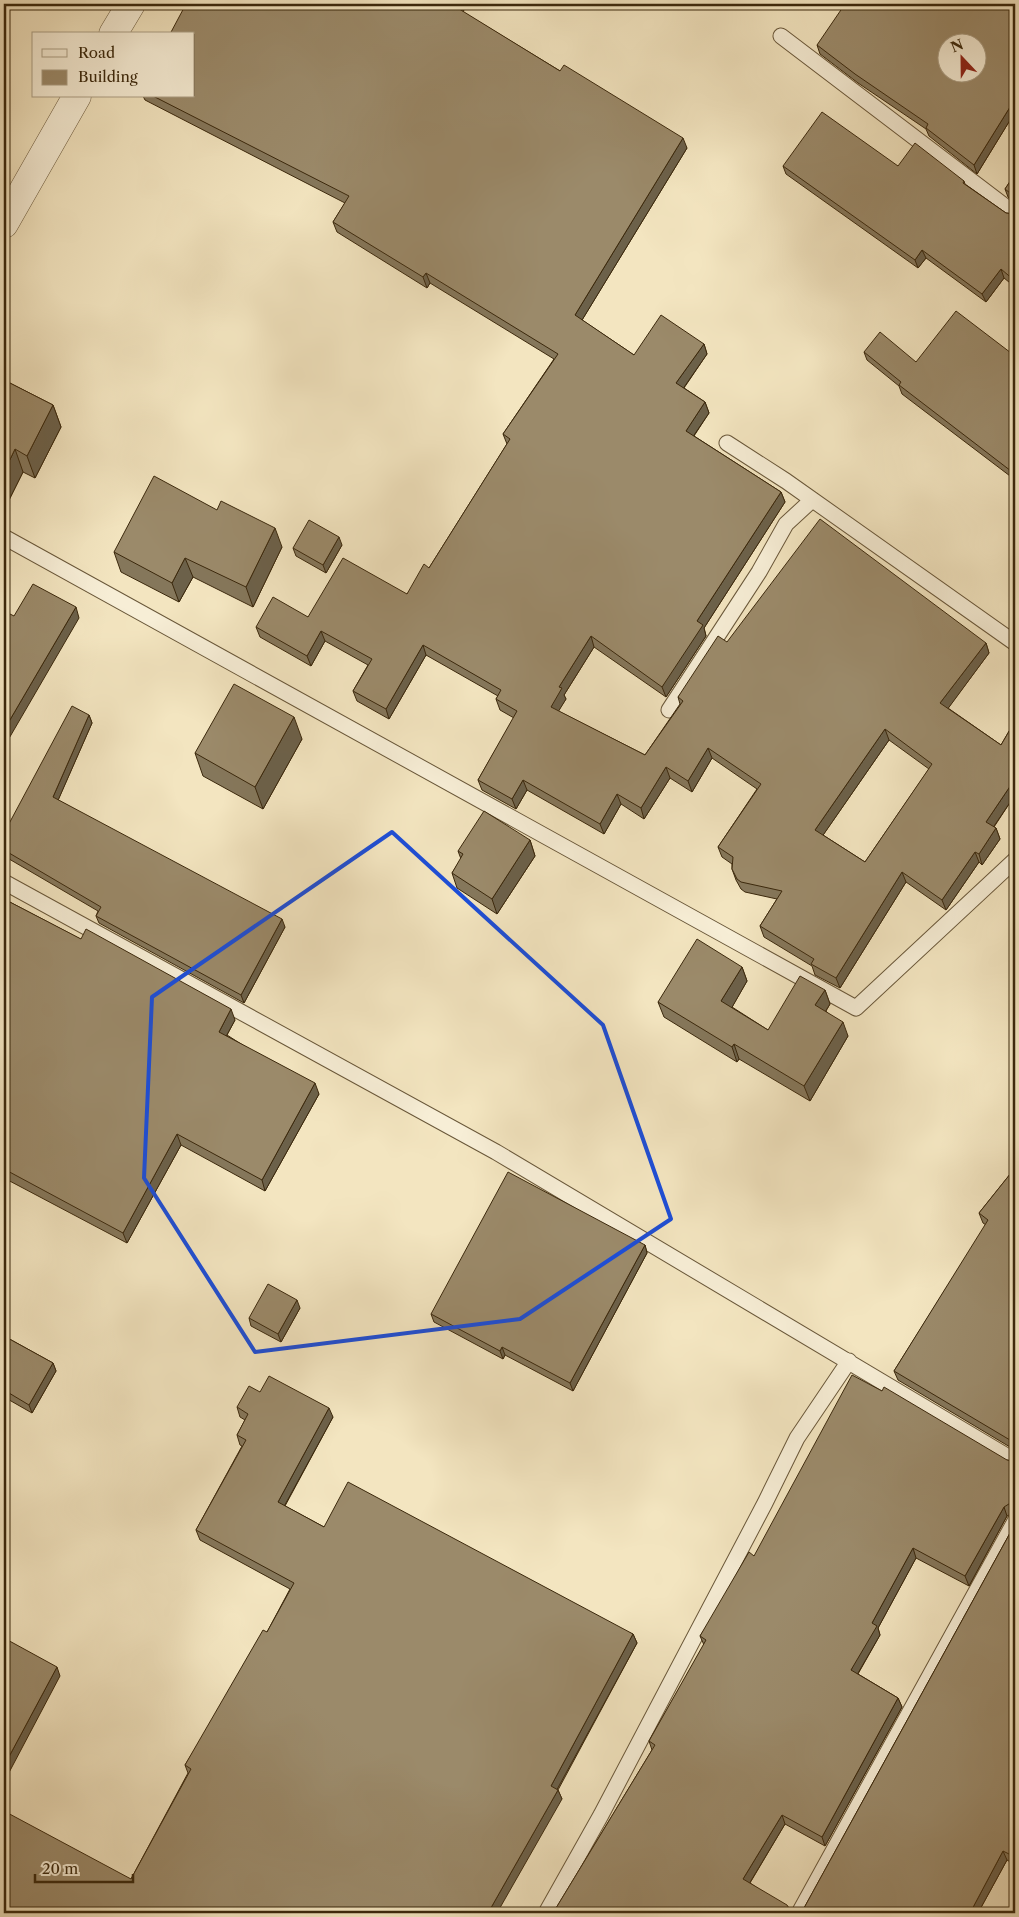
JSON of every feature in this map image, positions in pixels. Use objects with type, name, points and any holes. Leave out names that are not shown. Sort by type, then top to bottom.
[{"type":"street","points":[[114,32],[131,4]]},
{"type":"street","points":[[4,224],[76,98]]},
{"type":"lane","points":[[781,36],[1015,214]]},
{"type":"lane","points":[[727,443],[786,481],[1015,643]]},
{"type":"lane","points":[[668,710],[759,572],[786,524],[812,500]]},
{"type":"lane","points":[[4,536],[856,1008],[1015,860]]},
{"type":"lane","points":[[4,882],[496,1152],[1015,1461]]},
{"type":"lane","points":[[546,1913],[601,1815],[766,1503],[797,1438],[849,1361]]},
{"type":"lane","points":[[799,1913],[1015,1521]]},
{"type":"highlighted area","points":[[392,832],[603,1025],[671,1219],[520,1319],[255,1352],[144,1178],[152,997]]},
{"type":"building","points":[[186,4],[458,4],[456,7],[560,71],[564,65],[683,138],[575,315],[634,355],[661,315],[704,344],[676,383],[705,402],[686,431],[781,492],[697,621],[703,625],[662,687],[591,636],[559,687],[562,688],[551,707],[645,755],[683,701],[678,697],[718,636],[727,642],[820,519],[986,643],[940,703],[1001,745],[1015,721],[1015,779],[986,822],[996,828],[979,854],[975,852],[942,900],[902,872],[836,978],[811,964],[814,959],[760,926],[782,891],[741,882],[737,879],[732,869],[733,857],[718,847],[761,784],[708,748],[688,781],[666,767],[641,808],[617,794],[600,824],[523,780],[512,799],[478,780],[517,711],[496,699],[501,690],[423,645],[386,709],[353,691],[372,659],[321,631],[307,656],[256,627],[273,597],[308,617],[343,558],[407,594],[424,564],[429,568],[510,439],[503,434],[558,354],[426,273],[423,277],[333,222],[349,196],[157,98],[195,98],[195,32],[171,32]],"holes":[[[885,729],[932,764],[865,862],[815,830]]]},
{"type":"building","points":[[845,4],[1015,4],[1015,99],[974,165],[926,128],[928,124],[855,74],[817,45]]},
{"type":"building","points":[[822,112],[898,166],[915,143],[964,181],[963,183],[1006,213],[1015,214],[1015,281],[1001,269],[982,294],[922,250],[915,260],[783,166]]},
{"type":"building","points":[[1015,174],[1015,197],[1005,189]]},
{"type":"building","points":[[956,311],[1015,356],[1015,465],[1011,471],[899,385],[901,382],[864,352],[880,332],[916,362]]},
{"type":"building","points":[[4,380],[53,405],[27,456],[15,449],[4,472]]},
{"type":"building","points":[[154,476],[217,510],[221,501],[275,528],[246,587],[185,558],[172,583],[114,552]]},
{"type":"building","points":[[309,520],[339,537],[323,565],[293,548]]},
{"type":"building","points":[[33,584],[76,607],[4,730],[4,611],[14,616]]},
{"type":"building","points":[[234,684],[294,717],[255,787],[195,753]]},
{"type":"building","points":[[72,706],[89,715],[53,797],[282,919],[241,995],[96,916],[101,907],[4,850],[4,833]]},
{"type":"building","points":[[484,811],[530,840],[492,899],[452,873],[463,854],[458,851]]},
{"type":"building","points":[[4,899],[81,939],[86,929],[231,1009],[219,1032],[315,1083],[262,1180],[177,1134],[123,1233],[4,1169]]},
{"type":"building","points":[[697,939],[742,967],[721,1001],[768,1030],[800,976],[825,990],[815,1005],[843,1022],[804,1086],[734,1044],[732,1047],[658,1002]]},
{"type":"building","points":[[1015,1168],[1015,1443],[894,1371],[988,1220],[979,1213]]},
{"type":"building","points":[[508,1172],[645,1245],[570,1383],[502,1347],[500,1351],[431,1314]]},
{"type":"building","points":[[268,1284],[297,1300],[278,1334],[249,1318]]},
{"type":"building","points":[[4,1336],[53,1363],[29,1405],[4,1390]]},
{"type":"building","points":[[852,1375],[882,1391],[884,1387],[1007,1460],[1012,1461],[1015,1459],[1015,1504],[1012,1502],[1004,1507],[965,1576],[913,1548],[872,1623],[877,1626],[851,1670],[898,1698],[822,1837],[782,1815],[743,1879],[787,1905],[795,1913],[553,1913],[655,1745],[649,1741],[706,1640],[700,1636],[749,1552],[754,1556]]},
{"type":"building","points":[[269,1376],[329,1408],[278,1502],[324,1527],[348,1482],[633,1634],[551,1786],[558,1790],[488,1913],[4,1913],[4,1811],[131,1879],[191,1769],[185,1765],[263,1630],[267,1632],[294,1583],[196,1530],[246,1440],[237,1435],[248,1414],[237,1407],[249,1386],[260,1392]]},
{"type":"building","points":[[1015,1524],[1015,1857],[1003,1851],[970,1913],[799,1913],[804,1908]]},
{"type":"building","points":[[4,1638],[57,1667],[4,1766]]}]
